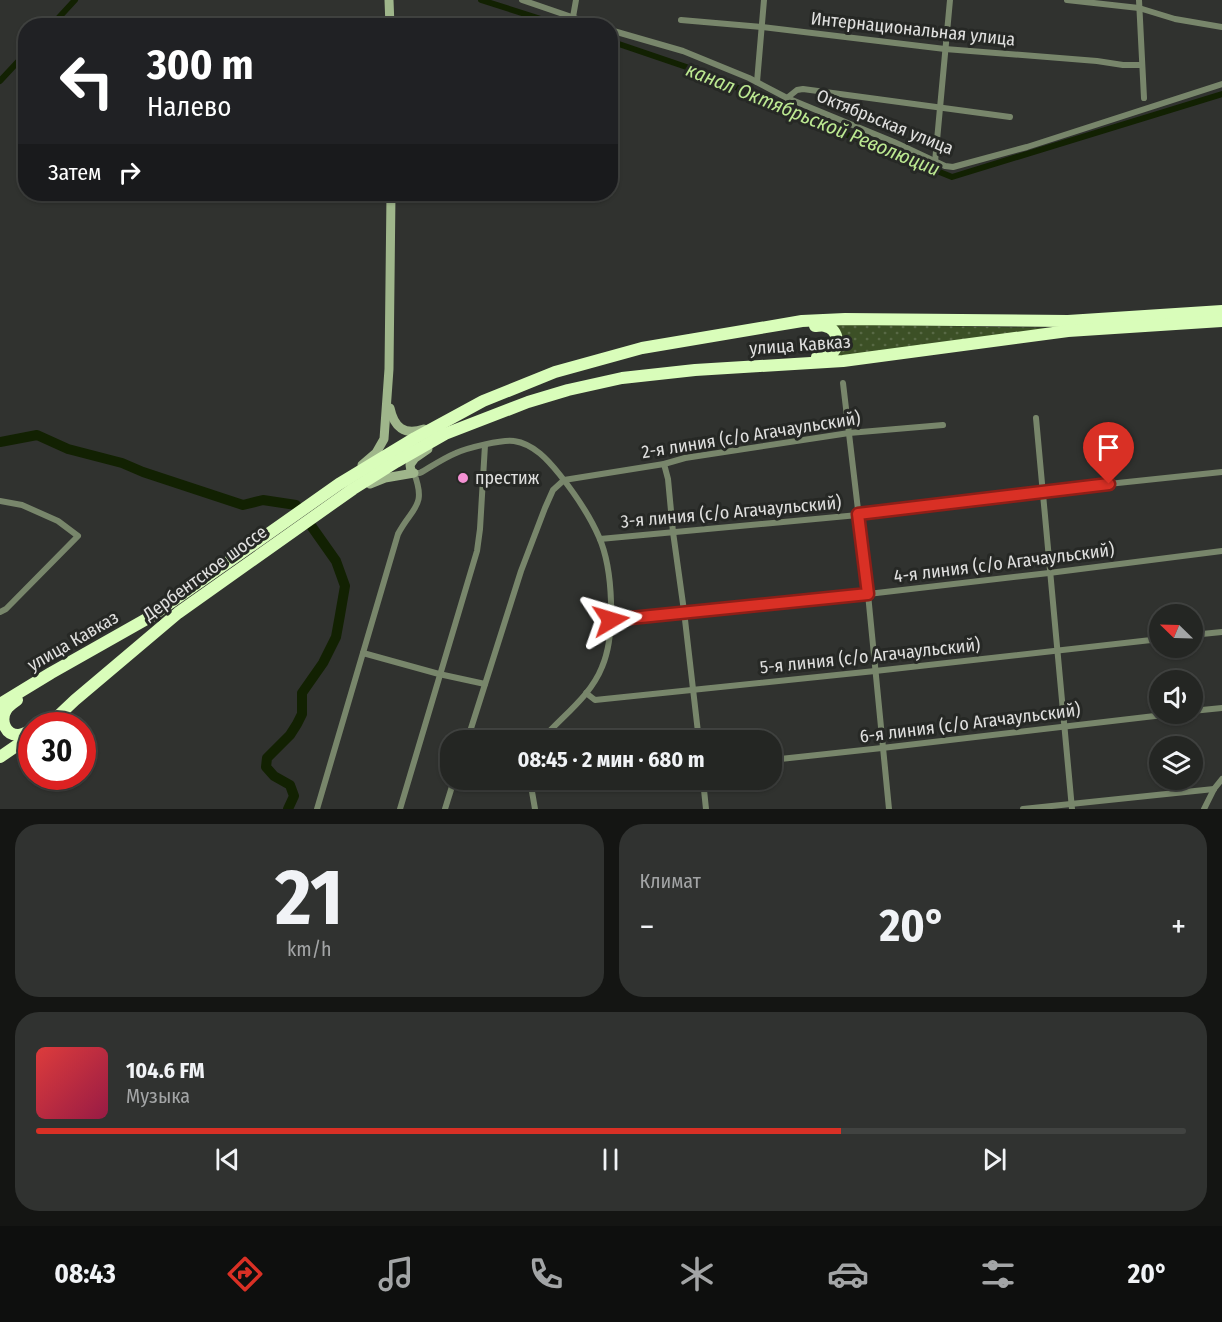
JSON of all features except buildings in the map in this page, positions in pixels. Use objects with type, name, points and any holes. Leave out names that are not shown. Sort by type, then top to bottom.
[{"type":"highway","points":[[443,429],[483,401],[555,372],[642,348],[749,329],[802,321],[845,319],[1068,321],[1222,311]]},
{"type":"highway","name":"улица Кавказ","points":[[0,704],[150,617],[339,484],[415,438],[528,402],[622,378],[695,370],[843,361],[1068,331],[1222,321]]},
{"type":"highway","points":[[748,368],[827,356],[833,352],[838,340],[836,334],[825,326],[749,329]]},
{"type":"highway","name":"улица Кавказ","points":[[396,462],[443,429]]},
{"type":"highway","name":"Дербентское шоссе","points":[[62,712],[178,613],[396,462]]},
{"type":"highway","points":[[18,734],[9,732],[4,726],[3,715],[6,709],[51,673]]},
{"type":"highway","points":[[57,712],[75,700]]},
{"type":"highway","points":[[0,757],[18,745]]},
{"type":"main road","points":[[389,0],[390,18]]},
{"type":"main road","points":[[339,484],[376,453],[384,439],[391,284],[391,201]]},
{"type":"main road","points":[[387,397],[393,421],[401,429],[415,432],[443,429]]},
{"type":"main road","points":[[331,505],[377,480],[414,473],[410,465],[415,458],[431,447],[443,429]]},
{"type":"street","points":[[522,0],[573,17],[576,0]]},
{"type":"street","points":[[757,82],[765,0]]},
{"type":"street","points":[[935,162],[950,0]]},
{"type":"street","points":[[1067,0],[1139,8],[1175,19],[1222,27]]},
{"type":"street","points":[[1139,0],[1144,98]]},
{"type":"street","name":"Интернациональная улица","points":[[681,20],[762,27],[945,49],[1142,65]]},
{"type":"street","name":"Октябрьская улица","points":[[618,32],[683,51],[935,162],[953,167],[1027,147],[1222,84]]},
{"type":"street","points":[[787,98],[797,90],[803,89],[1010,117]]},
{"type":"street","points":[[843,383],[868,594],[889,809]]},
{"type":"street","points":[[1036,418],[1072,806]]},
{"type":"street","name":"2-я линия (с/о Агачаульский)","points":[[564,480],[664,464],[685,458],[849,433],[943,424]]},
{"type":"street","points":[[317,809],[398,534],[417,505],[419,487],[414,473],[420,473],[456,453],[511,440],[525,443],[538,451],[564,480],[589,515],[600,539],[608,566],[611,620],[609,643],[595,683],[551,730]]},
{"type":"street","points":[[400,809],[477,551],[485,445]]},
{"type":"street","points":[[664,464],[668,479],[698,730]]},
{"type":"street","name":"3-я линия (с/о Агачаульский)","points":[[600,539],[858,514],[1222,472]]},
{"type":"street","points":[[470,730],[521,571],[553,490],[564,480]]},
{"type":"street","points":[[0,501],[22,505],[58,521],[78,536],[6,609],[0,612]]},
{"type":"street","name":"4-я линия (с/о Агачаульский)","points":[[611,620],[868,594],[1222,551]]},
{"type":"street","points":[[1203,634],[1222,632]]},
{"type":"street","name":"5-я линия (с/о Агачаульский)","points":[[586,693],[595,700],[1149,640]]},
{"type":"street","points":[[363,653],[485,684]]},
{"type":"street","points":[[1203,710],[1222,708]]},
{"type":"street","name":"6-я линия (с/о Агачаульский)","points":[[782,758],[1149,717]]},
{"type":"street","points":[[1204,809],[1222,779]]},
{"type":"street","points":[[1023,809],[1072,806],[1214,789]]},
{"type":"street","points":[[445,809],[451,790]]},
{"type":"street","points":[[531,790],[535,809]]},
{"type":"street","points":[[704,790],[706,809]]},
{"type":"green space","points":[[832,324],[1052,328],[836,358],[842,348],[843,340],[840,331]]},
{"type":"waterway","name":"канал Октябрьской Революции","points":[[58,18],[75,0]]},
{"type":"waterway","name":"канал Октябрьской Революции","points":[[481,0],[538,18]]},
{"type":"waterway","name":"канал Октябрьской Революции","points":[[618,44],[704,73],[813,121],[952,177],[1222,94]]},
{"type":"waterway","name":"канал Октябрьской Революции","points":[[0,81],[18,62]]},
{"type":"waterway","points":[[0,442],[37,435],[68,449],[122,463],[243,505],[263,500],[296,505]]},
{"type":"waterway","points":[[288,809],[294,796],[290,785],[274,776],[266,767],[267,758],[290,735],[302,714],[302,693],[323,663],[336,637],[345,586],[336,561],[312,527]]},
{"type":"place","name":"престиж","points":[[463,478]]},
{"type":"route","points":[[611,620],[868,594],[858,514],[1109,484]]}]
